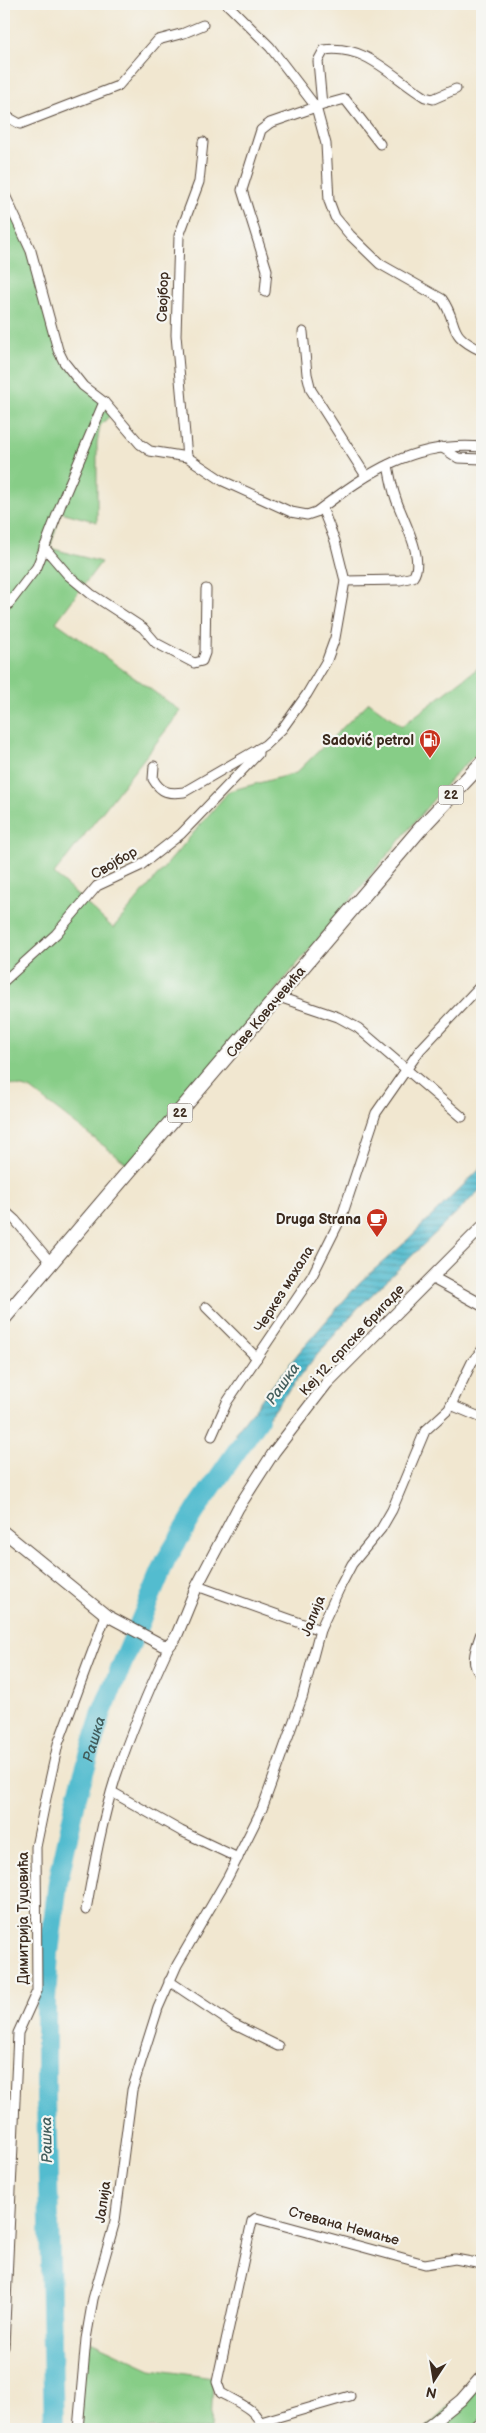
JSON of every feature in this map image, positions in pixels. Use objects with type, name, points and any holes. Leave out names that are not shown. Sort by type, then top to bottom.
[{"type":"main road","name":"Саве Ковачевића","points":[[4,1318],[454,791],[482,763]]},
{"type":"main road","points":[[475,2429],[482,2423]]},
{"type":"street","points":[[227,4],[270,47],[319,106]]},
{"type":"street","points":[[4,115],[20,124],[118,86],[158,40],[184,33],[202,25]]},
{"type":"street","points":[[456,90],[434,100],[425,97],[376,62],[356,52],[333,49],[324,50],[318,61],[319,106],[326,144],[329,201],[335,217],[350,235],[380,264],[442,299],[458,336],[482,351]]},
{"type":"street","points":[[266,292],[267,270],[242,190],[261,130],[270,123],[345,99],[380,144]]},
{"type":"street","name":"Својбор","points":[[187,457],[176,334],[179,236],[199,182],[203,142]]},
{"type":"street","points":[[4,193],[31,251],[54,335],[64,362],[83,386],[104,402],[140,444],[150,450],[187,457],[223,481],[291,512],[306,515],[322,508],[366,476],[412,453],[457,445],[482,447]]},
{"type":"street","points":[[303,332],[311,390],[366,476]]},
{"type":"street","points":[[5,608],[37,567],[104,402]]},
{"type":"street","points":[[441,447],[458,458],[482,459]]},
{"type":"street","points":[[345,581],[400,580],[414,577],[417,571],[416,556],[409,529],[396,500],[388,465]]},
{"type":"street","name":"Својбор","points":[[154,766],[153,780],[164,792],[170,794],[184,792],[258,749],[282,729],[325,665],[336,638],[345,581],[335,541],[322,508]]},
{"type":"street","points":[[44,547],[68,575],[91,594],[143,628],[156,642],[194,663],[202,660],[206,653],[206,589]]},
{"type":"street","name":"Својбор","points":[[4,981],[56,934],[97,886],[140,866],[181,834],[258,754],[258,749]]},
{"type":"street","name":"Черкез махала","points":[[212,1436],[228,1402],[312,1276],[342,1216],[376,1113],[420,1050],[482,984]]},
{"type":"street","points":[[279,998],[338,1017],[358,1028],[462,1117]]},
{"type":"street","points":[[4,1210],[15,1220],[52,1264]]},
{"type":"street","name":"Кеј 12. српске бригаде","points":[[112,1792],[143,1705],[169,1646],[176,1637],[197,1586],[238,1508],[274,1452],[327,1383],[482,1228]]},
{"type":"street","points":[[433,1278],[482,1304]]},
{"type":"street","name":"Черкез махала","points":[[206,1307],[256,1358]]},
{"type":"street","name":"Јалија","points":[[78,2429],[86,2339],[93,2299],[115,2221],[132,2090],[153,2020],[169,1981],[238,1858],[262,1809],[302,1698],[320,1630],[352,1564],[381,1529],[392,1510],[425,1431],[451,1405],[472,1362],[482,1350]]},
{"type":"street","points":[[451,1405],[482,1418]]},
{"type":"street","points":[[4,1532],[106,1615],[120,1624],[169,1646]]},
{"type":"street","points":[[197,1586],[320,1630]]},
{"type":"street","name":"Димитрија Туцовића","points":[[4,2347],[18,2033],[37,1991],[36,1848],[58,1744],[106,1615]]},
{"type":"street","points":[[482,1630],[475,1655],[475,1666],[482,1675]]},
{"type":"street","points":[[86,1910],[112,1792],[181,1831],[238,1858]]},
{"type":"street","points":[[169,1981],[233,2024],[278,2046]]},
{"type":"street","name":"Стевана Немање","points":[[262,2426],[252,2410],[221,2393],[217,2382],[250,2227],[252,2221],[256,2218],[425,2264],[455,2259],[482,2264]]},
{"type":"street","points":[[425,2429],[461,2400],[482,2376]]},
{"type":"street","points":[[262,2426],[350,2396]]},
{"type":"green space","points":[[4,197],[20,227],[64,362],[114,411],[100,426],[97,443],[97,522],[61,512],[50,548],[101,562],[56,622],[181,711],[54,874],[113,928],[229,791],[296,773],[369,702],[402,726],[482,665],[482,749],[457,772],[428,806],[130,1166],[30,1089],[4,1083]]},
{"type":"green space","points":[[86,2339],[151,2369],[213,2378],[211,2429],[78,2429]]},
{"type":"green space","points":[[482,2376],[482,2423],[475,2429],[425,2429]]},
{"type":"water","points":[[482,1167],[482,1188],[357,1309],[311,1362],[247,1444],[234,1434],[300,1351],[360,1282],[400,1247]]},
{"type":"waterway","name":"Рашка","points":[[54,2429],[46,2098],[46,2001],[49,1953],[58,1882],[77,1796],[102,1712],[166,1560],[198,1507],[259,1419]]},
{"type":"place","name":"Sadović petrol","points":[[430,759]]},
{"type":"place","name":"Druga Strana","points":[[377,1238]]}]
